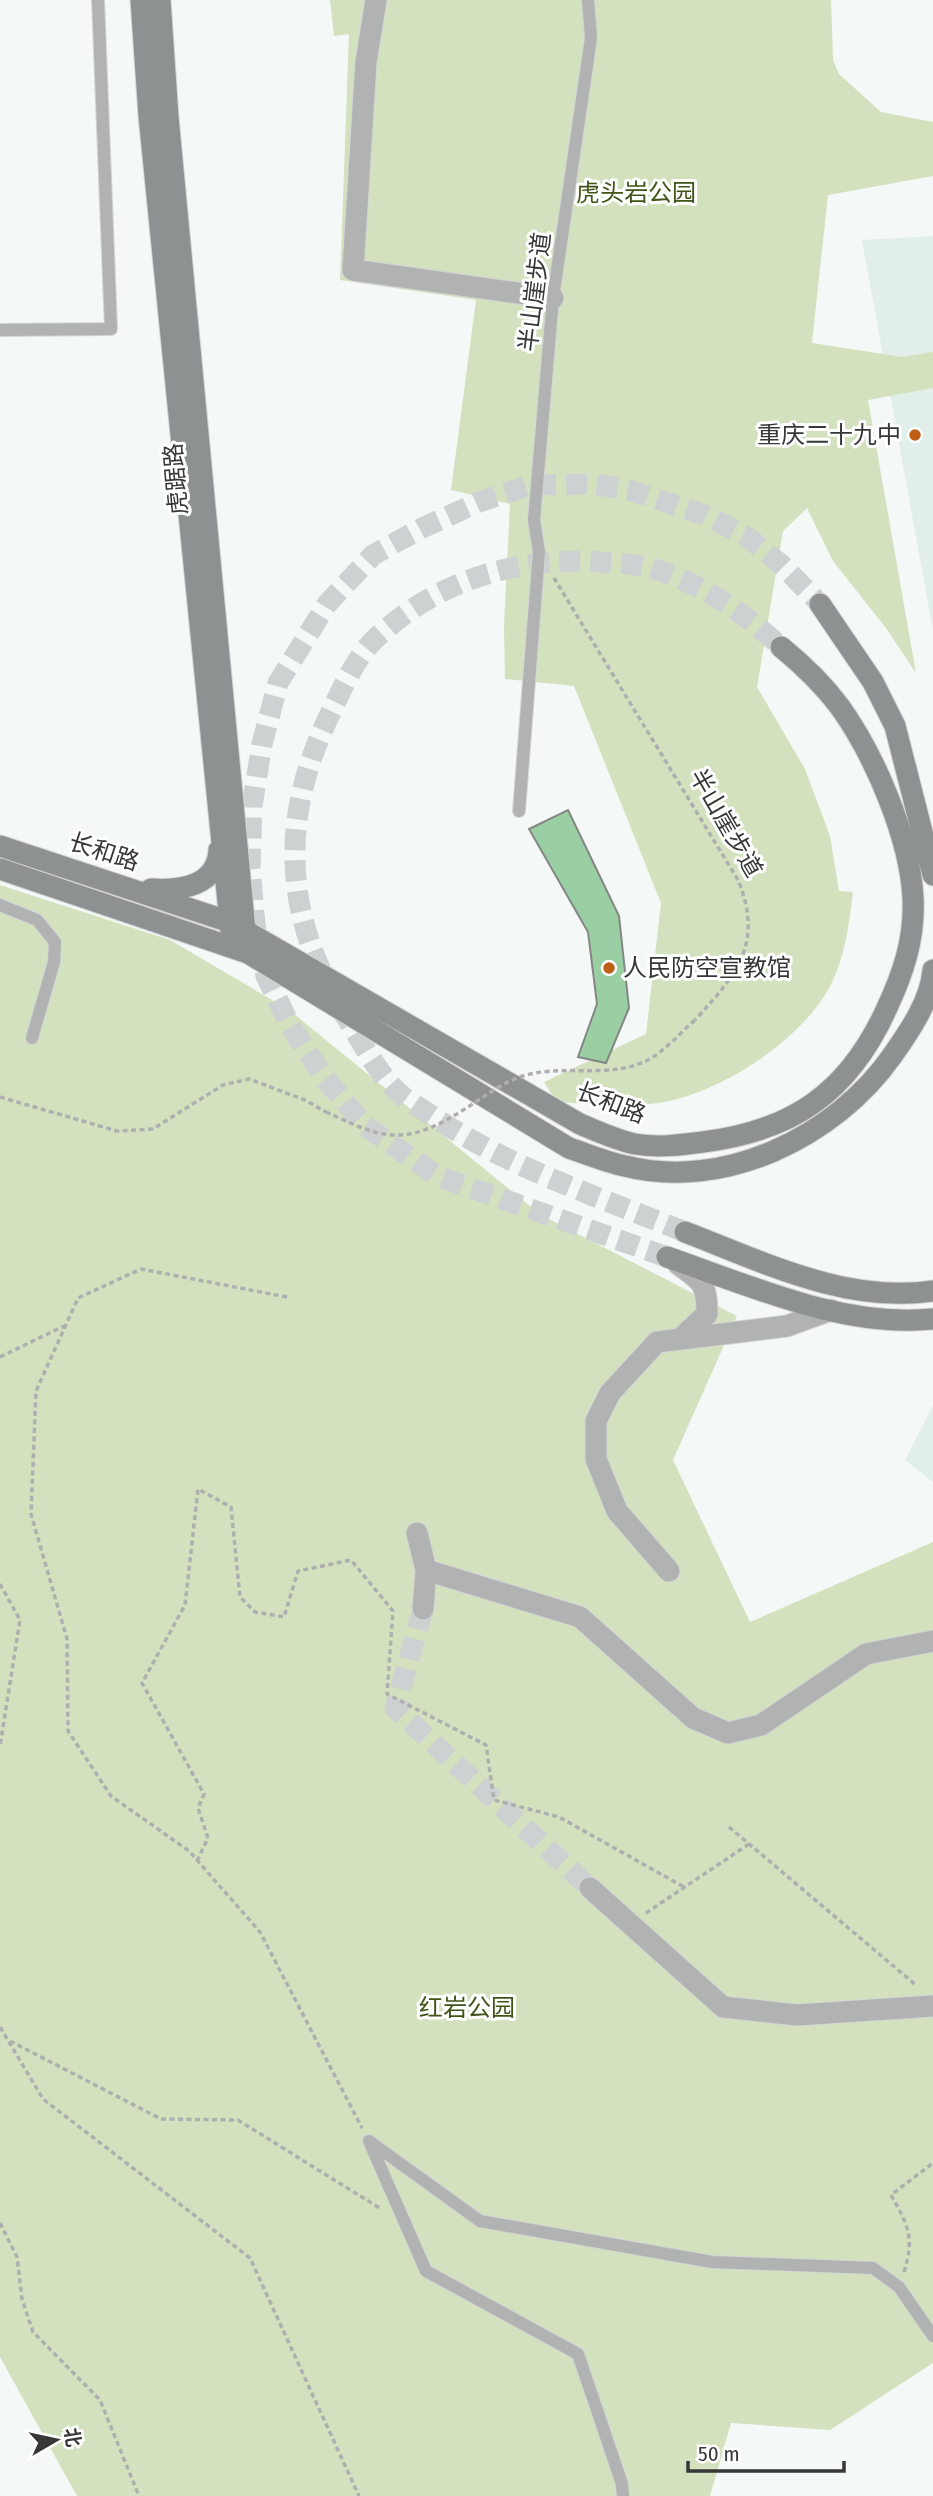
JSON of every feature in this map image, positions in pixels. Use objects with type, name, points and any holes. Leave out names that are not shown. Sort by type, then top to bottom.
[{"type":"main road","name":"虎踞路","points":[[141,0],[149,116],[220,823],[239,938]]},
{"type":"main road","name":"虎踞路","points":[[160,0],[239,938]]},
{"type":"main road","points":[[820,604],[861,663],[895,726],[933,875]]},
{"type":"main road","name":"长和路","points":[[0,846],[118,884],[239,938],[580,1124],[635,1144],[672,1146],[719,1140],[792,1119],[832,1089],[860,1058],[883,1018],[903,975],[912,935],[913,897],[904,845],[867,754],[841,708],[813,675],[781,646]]},
{"type":"main road","points":[[118,884],[162,890],[184,888],[203,880],[216,866],[220,823]]},
{"type":"main road","name":"长和路","points":[[0,869],[239,938],[569,1148],[626,1167],[672,1171],[721,1168],[765,1155],[806,1136],[845,1107],[882,1071],[907,1036],[932,983],[933,970]]},
{"type":"main road","points":[[685,1232],[775,1267],[852,1290],[905,1295],[933,1291]]},
{"type":"main road","points":[[667,1257],[831,1310],[898,1323],[933,1320]]},
{"type":"street","points":[[376,0],[366,62],[353,270],[554,298]]},
{"type":"street","points":[[667,1257],[702,1281],[707,1296],[707,1314],[680,1339]]},
{"type":"street","points":[[669,1571],[617,1511],[596,1459],[596,1421],[610,1393],[657,1342],[787,1326],[831,1310]]},
{"type":"street","points":[[417,1533],[426,1570],[423,1609]]},
{"type":"street","points":[[426,1570],[579,1617],[693,1718],[729,1733],[761,1725],[866,1654],[933,1641]]},
{"type":"street","points":[[590,1888],[723,2007],[797,2015],[928,1998]]},
{"type":"lane","points":[[0,330],[111,329],[98,0]]},
{"type":"lane","name":"半山崖步道","points":[[539,552],[534,520],[554,298],[591,38],[588,0]]},
{"type":"lane","points":[[519,811],[539,552]]},
{"type":"lane","points":[[0,905],[37,920],[55,942],[54,962],[32,1038]]},
{"type":"lane","points":[[369,2141],[426,2271],[578,2354],[622,2484],[623,2496]]},
{"type":"lane","points":[[369,2141],[480,2221],[712,2262],[873,2269],[899,2287],[933,2336]]},
{"type":"path","name":"半山崖步道","points":[[0,1097],[117,1131],[153,1129],[223,1086],[249,1079],[305,1100],[367,1130],[397,1135],[431,1126],[464,1110],[512,1080],[555,1069],[620,1067],[646,1061],[695,1020],[728,984],[738,963],[750,936],[748,905],[738,880],[539,552]]},
{"type":"path","points":[[287,1297],[141,1269],[78,1298],[36,1391],[31,1514],[67,1639],[68,1731],[111,1796],[197,1861],[260,1932],[369,2141]]},
{"type":"path","points":[[0,1357],[65,1325]]},
{"type":"path","points":[[197,1861],[208,1838],[198,1808],[204,1794],[142,1683],[185,1605],[198,1489],[231,1507],[240,1597],[255,1612],[284,1617],[298,1571],[351,1560],[393,1611],[387,1694],[486,1745],[494,1800],[559,1817],[684,1888]]},
{"type":"path","points":[[0,1584],[20,1620],[0,1746]]},
{"type":"path","points":[[729,1827],[928,1998]]},
{"type":"path","points":[[630,1924],[749,1844]]},
{"type":"path","points":[[0,2027],[43,2099],[250,2258],[359,2496]]},
{"type":"path","points":[[8,2040],[162,2119],[238,2120],[405,2224]]},
{"type":"path","points":[[899,2287],[910,2253],[909,2228],[891,2195],[933,2164]]},
{"type":"path","points":[[0,2223],[17,2257],[22,2299],[33,2332],[100,2400],[139,2496]]},
{"type":"shaded area","name":"重庆二十九中","points":[[933,236],[933,630],[862,240]]},
{"type":"shaded area","points":[[933,1406],[933,1482],[905,1460]]},
{"type":"green space","name":"虎头岩公园","points":[[330,0],[831,0],[833,60],[839,74],[881,112],[933,122],[933,176],[828,195],[812,343],[902,357],[933,352],[933,388],[868,400],[916,673],[886,628],[833,561],[807,508],[783,531],[757,687],[805,769],[830,836],[839,891],[853,892],[841,958],[825,995],[812,1013],[778,1046],[717,1084],[674,1100],[615,1105],[556,1101],[544,1082],[646,1034],[661,903],[574,686],[505,679],[504,626],[510,504],[451,490],[476,300],[340,280],[349,34],[334,36]]},
{"type":"green space","name":"红岩公园","points":[[0,885],[170,940],[289,1010],[541,1215],[737,1316],[673,1460],[750,1622],[933,1542],[933,2363],[830,2430],[731,2423],[710,2496],[77,2496],[0,2357]]},
{"type":"building","name":"人民防空宣教馆","points":[[568,810],[619,916],[629,1008],[606,1063],[578,1057],[597,1004],[588,932],[529,829]]},
{"type":"tunnel","points":[[667,1257],[437,1176],[364,1125],[324,1077],[291,1027],[266,976],[255,925],[250,868],[252,806],[262,744],[278,683],[327,604],[373,555],[420,529],[479,502],[530,485],[593,484],[629,490],[705,515],[746,536],[783,566],[820,604]]},
{"type":"tunnel","points":[[685,1232],[522,1166],[460,1134],[403,1096],[384,1077],[326,982],[310,944],[300,907],[295,869],[296,830],[302,791],[314,752],[331,712],[366,648],[397,620],[423,602],[478,577],[508,569],[569,561],[645,567],[669,574],[704,590],[752,622],[781,647]]},
{"type":"tunnel","points":[[423,1609],[395,1708],[590,1888]]},
{"type":"place","name":"重庆二十九中","points":[[915,435]]},
{"type":"place","name":"人民防空宣教馆","points":[[609,968]]}]
